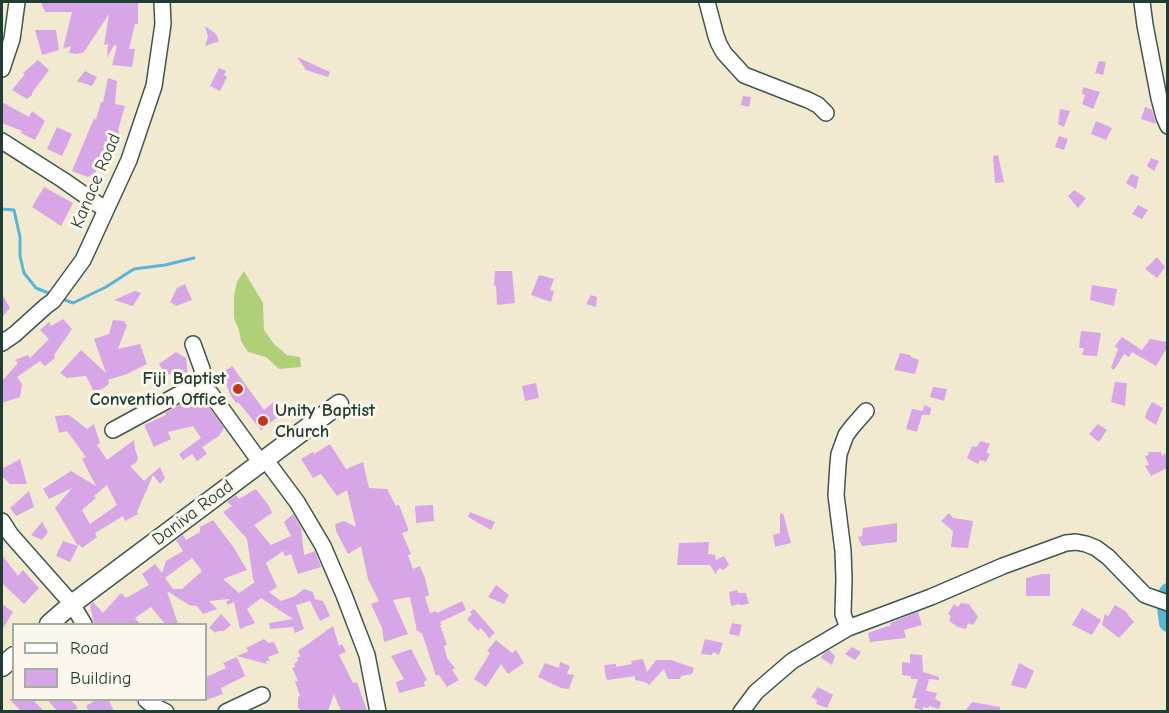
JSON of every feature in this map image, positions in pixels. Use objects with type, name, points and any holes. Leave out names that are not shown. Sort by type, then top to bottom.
[{"type":"main road","name":"Daniva Road","points":[[50,623],[72,604],[339,404]]},
{"type":"street","points":[[2,69],[12,39],[17,2]]},
{"type":"street","name":"Kanace Road","points":[[2,343],[57,296],[83,260],[129,160],[154,86],[163,24],[162,2]]},
{"type":"street","points":[[707,2],[719,44],[744,75],[808,100],[818,105],[826,113]]},
{"type":"street","points":[[1142,2],[1144,25],[1167,126]]},
{"type":"street","points":[[2,141],[106,210]]},
{"type":"street","points":[[193,344],[202,369],[203,388]]},
{"type":"street","points":[[113,429],[194,386],[203,388],[211,394],[297,502],[323,546],[367,655],[378,711]]},
{"type":"street","points":[[848,628],[843,614],[843,551],[836,495],[838,464],[846,435],[866,411]]},
{"type":"street","points":[[2,521],[72,604],[83,623]]},
{"type":"street","points":[[741,711],[756,692],[792,662],[848,628],[1066,543],[1076,542],[1096,548],[1142,592],[1167,603]]},
{"type":"street","points":[[226,711],[262,695]]},
{"type":"street","points":[[148,701],[166,711]]},
{"type":"green space","points":[[244,271],[263,303],[264,330],[274,344],[287,355],[300,357],[301,367],[279,369],[266,357],[248,352],[241,341],[234,318],[234,296],[237,282]]},
{"type":"building","points":[[41,2],[138,3],[138,24],[135,24],[129,49],[135,49],[132,67],[112,65],[117,46],[114,45],[107,58],[108,44],[104,45],[109,14],[84,52],[69,53],[71,46],[63,49],[72,12],[45,12]]},
{"type":"building","points":[[205,26],[216,34],[219,41],[205,46],[208,37]]},
{"type":"building","points":[[35,30],[56,30],[59,50],[42,55]]},
{"type":"building","points":[[297,57],[330,72],[328,77],[306,70]]},
{"type":"building","points":[[38,60],[49,70],[27,99],[12,90],[25,74],[23,73]]},
{"type":"building","points":[[1099,61],[1106,62],[1103,75],[1095,73]]},
{"type":"building","points":[[219,68],[226,71],[224,75],[227,77],[220,91],[210,86]]},
{"type":"building","points":[[85,71],[97,77],[92,86],[77,81]]},
{"type":"building","points":[[108,78],[117,81],[115,104],[125,106],[118,130],[117,145],[104,153],[95,173],[88,177],[72,171],[94,118],[96,120],[101,102],[103,102]]},
{"type":"building","points":[[1083,87],[1100,92],[1093,109],[1082,104],[1085,95],[1082,94]]},
{"type":"building","points":[[743,96],[751,97],[749,107],[741,105]]},
{"type":"building","points":[[2,102],[29,117],[32,111],[45,121],[35,140],[21,133],[22,131],[2,123]]},
{"type":"building","points":[[1145,107],[1152,110],[1156,124],[1141,119]]},
{"type":"building","points":[[1060,109],[1070,111],[1064,127],[1058,124]]},
{"type":"building","points":[[1096,121],[1112,128],[1106,140],[1091,134]]},
{"type":"building","points":[[57,127],[72,134],[62,156],[47,149]]},
{"type":"building","points":[[1059,136],[1068,139],[1064,150],[1055,147]]},
{"type":"building","points":[[998,155],[1004,182],[995,183],[993,156]]},
{"type":"building","points":[[1151,158],[1159,161],[1154,171],[1147,166]]},
{"type":"building","points":[[1131,174],[1139,177],[1136,189],[1126,183]]},
{"type":"building","points":[[44,187],[73,203],[61,226],[32,207]]},
{"type":"building","points":[[1074,190],[1086,198],[1078,208],[1068,196]]},
{"type":"building","points":[[1138,205],[1148,210],[1142,219],[1132,214]]},
{"type":"building","points":[[1157,257],[1165,267],[1157,278],[1145,269]]},
{"type":"building","points":[[495,271],[512,271],[515,303],[497,305],[496,286],[494,286]]},
{"type":"building","points":[[539,275],[554,279],[550,290],[554,291],[551,302],[531,295]]},
{"type":"building","points":[[185,284],[192,300],[176,306],[170,302],[177,288]]},
{"type":"building","points":[[1092,285],[1117,289],[1114,306],[1090,300]]},
{"type":"building","points":[[135,291],[141,293],[133,306],[114,300]]},
{"type":"building","points":[[2,294],[10,308],[2,317]]},
{"type":"building","points":[[591,295],[597,297],[596,307],[586,304]]},
{"type":"building","points":[[63,319],[72,329],[54,355],[55,358],[45,366],[40,361],[17,377],[22,384],[20,397],[2,403],[2,381],[18,363],[15,360],[28,355],[30,358],[49,339],[40,330],[49,322],[51,326]]},
{"type":"building","points":[[113,320],[124,321],[127,325],[118,349],[140,344],[147,364],[108,380],[109,384],[95,394],[86,376],[67,378],[60,373],[81,350],[106,373],[94,339],[109,334]]},
{"type":"building","points":[[1081,331],[1101,333],[1097,356],[1082,355],[1084,348],[1079,348]]},
{"type":"building","points":[[1122,337],[1142,350],[1150,339],[1167,342],[1167,348],[1156,366],[1132,352],[1129,357],[1124,354],[1114,370],[1111,368],[1118,349],[1115,346]]},
{"type":"building","points":[[176,352],[186,358],[188,375],[165,374],[159,364]]},
{"type":"building","points":[[900,353],[919,360],[915,374],[894,370]]},
{"type":"building","points":[[232,366],[264,410],[275,401],[283,413],[261,430],[231,396],[226,384],[228,382],[222,373]]},
{"type":"building","points":[[1115,382],[1127,383],[1125,406],[1111,402]]},
{"type":"building","points":[[536,383],[539,398],[525,401],[522,386]]},
{"type":"building","points":[[933,387],[947,389],[944,401],[930,397]]},
{"type":"building","points":[[195,396],[204,401],[224,428],[219,436],[202,447],[207,454],[197,461],[192,454],[183,460],[179,454],[201,438],[193,426],[168,432],[171,439],[154,447],[144,425],[166,415],[165,413]]},
{"type":"building","points":[[1152,402],[1163,408],[1156,425],[1145,418]]},
{"type":"building","points":[[924,405],[931,408],[930,415],[922,415],[917,432],[906,429],[912,409],[923,411]]},
{"type":"building","points":[[69,415],[87,429],[94,424],[100,443],[97,445],[107,460],[134,440],[138,458],[136,463],[130,466],[144,481],[160,467],[165,478],[160,484],[153,475],[138,514],[125,521],[123,516],[95,533],[97,537],[82,548],[79,544],[78,546],[55,508],[72,488],[49,499],[43,489],[71,471],[96,486],[82,459],[86,457],[67,431],[59,433],[55,416]],"holes":[[[107,485],[117,505],[90,524],[82,510]]]},
{"type":"building","points":[[1098,424],[1107,430],[1099,442],[1089,434]]},
{"type":"building","points":[[981,441],[990,444],[986,452],[990,454],[986,462],[980,460],[978,464],[967,458],[972,446],[976,447]]},
{"type":"building","points":[[330,444],[346,469],[363,462],[369,488],[387,489],[396,506],[399,505],[408,528],[408,531],[402,533],[411,554],[408,555],[413,569],[420,566],[425,578],[429,595],[425,597],[430,613],[436,611],[437,613],[462,601],[466,610],[440,622],[447,645],[444,646],[447,658],[455,668],[452,670],[459,680],[447,687],[439,675],[436,676],[422,633],[417,631],[410,597],[393,600],[408,634],[384,642],[382,628],[371,604],[379,601],[368,579],[361,546],[348,554],[336,531],[335,524],[344,521],[356,527],[347,490],[337,496],[321,474],[313,478],[301,459]]},
{"type":"building","points":[[1148,452],[1161,452],[1162,456],[1165,453],[1167,468],[1151,476],[1145,466],[1149,465],[1145,456],[1149,455]]},
{"type":"building","points":[[20,459],[27,484],[10,484],[2,476],[2,469]]},
{"type":"building","points":[[256,489],[269,506],[272,513],[254,525],[271,545],[291,536],[284,522],[293,514],[301,528],[304,555],[315,551],[321,567],[298,574],[291,554],[285,556],[283,551],[266,563],[277,587],[269,592],[281,601],[295,596],[304,589],[313,592],[315,599],[323,601],[330,616],[320,621],[310,601],[296,605],[304,629],[295,633],[293,627],[270,629],[269,623],[293,619],[261,598],[247,609],[255,623],[240,629],[234,602],[228,605],[226,602],[230,599],[209,601],[217,609],[203,614],[197,606],[189,605],[167,591],[178,623],[164,623],[151,607],[135,618],[139,623],[94,623],[90,605],[93,602],[103,613],[121,593],[126,598],[149,585],[142,574],[155,564],[162,573],[166,561],[183,551],[176,540],[183,535],[186,540],[200,532],[200,527],[213,520],[247,570],[223,579],[239,593],[255,582],[247,539],[223,512],[232,506],[227,502],[236,495],[239,499]],"holes":[[[192,558],[202,571],[182,589],[173,589],[165,578]]]},
{"type":"building","points":[[29,491],[34,507],[16,516],[10,508]]},
{"type":"building","points":[[433,505],[434,521],[416,523],[415,506]]},
{"type":"building","points":[[470,512],[495,522],[491,530],[468,517]]},
{"type":"building","points":[[783,513],[791,543],[775,547],[773,535],[780,533],[780,514]]},
{"type":"building","points":[[949,513],[953,518],[973,521],[968,548],[951,547],[953,531],[941,521]]},
{"type":"building","points":[[42,522],[48,532],[42,540],[31,535]]},
{"type":"building","points":[[897,523],[897,542],[862,546],[858,537],[862,536],[863,528]]},
{"type":"building","points":[[63,541],[78,546],[70,562],[56,556]]},
{"type":"building","points":[[709,542],[708,554],[715,555],[716,560],[724,556],[729,565],[723,570],[720,568],[716,572],[717,576],[710,565],[677,565],[679,543]]},
{"type":"building","points":[[2,555],[18,576],[23,570],[39,588],[24,604],[2,583]]},
{"type":"building","points":[[1050,574],[1050,596],[1026,596],[1026,578]]},
{"type":"building","points":[[496,585],[509,595],[504,604],[488,597]]},
{"type":"building","points":[[737,590],[738,593],[746,593],[749,604],[731,606],[729,592]]},
{"type":"building","points":[[961,603],[969,604],[978,617],[973,625],[968,623],[966,629],[949,621],[951,616],[948,614],[954,604],[958,607]]},
{"type":"building","points":[[2,604],[13,612],[2,630]]},
{"type":"building","points":[[1115,605],[1125,611],[1134,622],[1119,638],[1102,625],[1105,614],[1108,616]]},
{"type":"building","points":[[1082,608],[1101,620],[1092,635],[1072,625]]},
{"type":"building","points":[[474,609],[495,633],[489,638],[481,628],[478,631],[467,619]]},
{"type":"building","points":[[918,612],[922,625],[904,630],[906,638],[870,642],[868,633]]},
{"type":"building","points":[[221,614],[231,625],[224,631],[216,633],[209,628]]},
{"type":"building","points":[[732,623],[742,625],[739,636],[729,634]]},
{"type":"building","points":[[333,626],[339,646],[342,644],[346,652],[339,655],[353,683],[357,682],[367,711],[341,711],[334,694],[328,711],[302,711],[298,708],[298,697],[300,696],[295,681],[298,681],[292,668],[295,667],[294,664],[300,656],[298,651]]},
{"type":"building","points":[[264,639],[269,643],[274,642],[279,653],[268,657],[270,661],[266,661],[267,664],[237,656],[249,651],[246,648]]},
{"type":"building","points":[[705,639],[723,643],[719,655],[713,652],[712,655],[701,654]]},
{"type":"building","points":[[496,640],[512,653],[516,650],[524,663],[508,674],[501,664],[486,687],[474,679],[490,653],[487,651]]},
{"type":"building","points":[[852,647],[861,652],[855,660],[845,654]]},
{"type":"building","points":[[411,649],[427,680],[424,682],[425,686],[399,693],[396,682],[404,679],[391,656]]},
{"type":"building","points":[[829,650],[835,656],[832,665],[821,658]]},
{"type":"building","points":[[910,654],[922,655],[923,672],[939,677],[939,680],[929,679],[926,691],[937,693],[935,699],[941,702],[939,709],[929,706],[929,708],[923,707],[923,710],[914,708],[917,698],[912,698],[918,679],[902,675],[902,662],[910,663]]},
{"type":"building","points":[[237,657],[245,676],[221,688],[223,694],[207,700],[207,677],[226,668],[223,663]]},
{"type":"building","points":[[643,659],[647,672],[656,660],[671,660],[694,668],[692,674],[681,676],[680,679],[668,679],[664,669],[649,685],[635,680],[635,676],[608,680],[606,678],[604,665],[616,664],[616,667]]},
{"type":"building","points":[[560,662],[570,666],[567,674],[574,675],[569,689],[561,688],[538,677],[545,663],[559,668]]},
{"type":"building","points":[[1019,663],[1034,671],[1026,689],[1011,685]]},
{"type":"building","points":[[818,687],[833,695],[827,708],[816,704],[817,700],[811,697]]},
{"type":"building","points":[[9,699],[34,701],[44,711],[21,711]]},
{"type":"building","points":[[49,701],[72,701],[78,708],[72,711],[57,711]]},
{"type":"building","points":[[94,701],[109,701],[114,711],[89,711],[86,706]]},
{"type":"building","points":[[972,702],[1000,707],[1000,711],[965,711]]},
{"type":"waterway","points":[[2,209],[14,210],[24,273],[36,288],[51,294]]},
{"type":"waterway","points":[[60,298],[73,303],[106,287],[134,269],[194,258]]},
{"type":"waterway","points":[[1168,592],[1165,599],[1168,623]]},
{"type":"place","name":"Fiji Baptist Convention Office","points":[[238,389]]},
{"type":"place","name":"Unity Baptist Church","points":[[263,421]]}]
